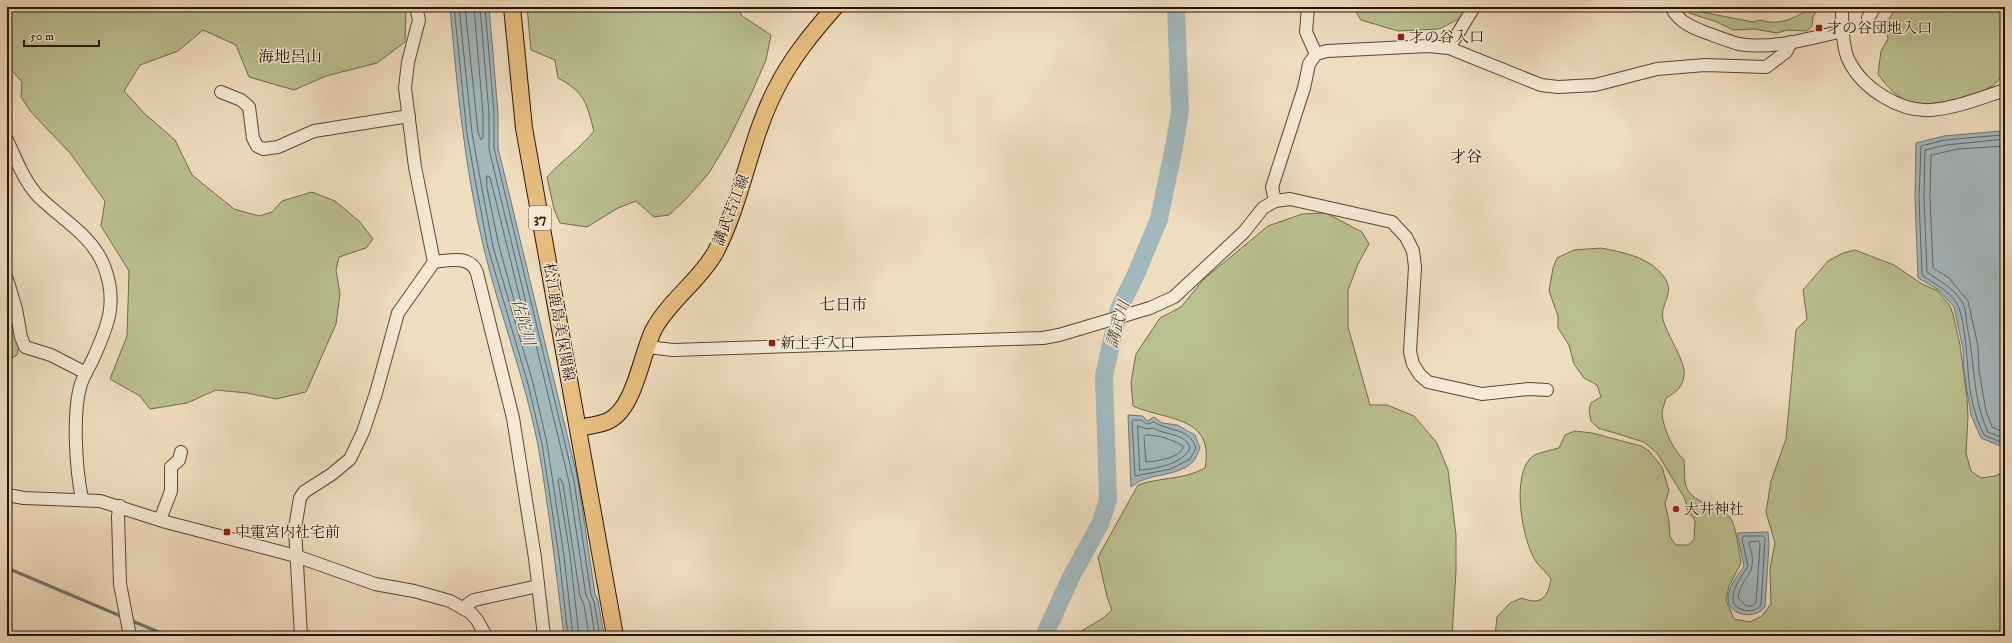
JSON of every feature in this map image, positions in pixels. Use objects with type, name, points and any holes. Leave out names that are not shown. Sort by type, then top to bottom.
[{"type":"main road","name":"松江鹿島美保関線","points":[[512,7],[524,128],[616,636]]},
{"type":"main road","name":"講武古江線","points":[[578,428],[608,421],[621,412],[629,397],[654,330],[662,316],[714,254],[725,231],[775,92],[793,59],[835,7]]},
{"type":"street","points":[[301,636],[295,528],[300,498],[304,492],[343,466],[350,459],[363,432],[376,393],[398,313],[434,262],[416,167],[405,88],[408,62],[418,20],[416,7]]},
{"type":"street","points":[[1308,7],[1306,32],[1316,54]]},
{"type":"street","points":[[1450,48],[1474,7]]},
{"type":"street","points":[[1671,7],[1678,18],[1684,23],[1726,40],[1754,45],[1790,42],[1842,31]]},
{"type":"street","points":[[1842,7],[1842,31],[1848,61],[1863,80],[1878,93],[1892,102],[1908,108],[1933,110],[1949,107],[2005,90]]},
{"type":"street","points":[[1868,18],[1875,7]]},
{"type":"street","points":[[1275,201],[1272,187],[1304,88],[1309,64],[1316,54],[1345,49],[1428,46],[1450,48],[1541,85],[1558,88],[1595,85],[1626,76],[1665,69],[1705,65],[1766,67],[1786,52],[1790,42]]},
{"type":"street","points":[[221,92],[241,100],[249,107],[253,138],[258,146],[263,149],[272,149],[314,131],[409,116]]},
{"type":"street","points":[[8,147],[25,177],[37,194],[94,247],[104,266],[109,287],[111,308],[107,330],[81,384],[78,403],[77,476],[82,498]]},
{"type":"street","points":[[647,347],[673,350],[1043,338],[1058,335],[1163,304],[1174,297],[1244,232],[1263,208],[1275,201],[1290,199],[1309,202],[1392,222],[1406,237],[1413,251],[1415,267],[1410,352],[1413,364],[1420,375],[1428,382],[1482,394],[1529,389],[1547,390]]},
{"type":"street","points":[[434,262],[463,260],[472,263],[475,266],[513,418],[544,636]]},
{"type":"street","points":[[7,279],[16,309],[21,337],[25,347],[51,355],[86,373]]},
{"type":"street","points":[[160,520],[171,491],[171,467],[179,460],[181,452]]},
{"type":"street","points":[[7,495],[24,498],[82,498],[100,500],[160,520],[296,556],[375,584],[414,591],[450,601],[464,607],[477,620],[486,636]]},
{"type":"street","points":[[120,506],[118,516],[120,584],[130,636]]},
{"type":"street","points":[[464,607],[474,600],[538,586]]},
{"type":"green space","points":[[7,7],[406,7],[405,42],[377,63],[326,76],[294,90],[249,77],[236,45],[203,30],[178,51],[140,65],[124,91],[144,113],[175,140],[192,175],[234,209],[259,216],[272,212],[282,201],[312,192],[335,201],[359,221],[373,239],[366,248],[339,257],[336,270],[340,294],[336,324],[306,392],[276,399],[247,393],[216,390],[187,403],[150,409],[140,396],[110,379],[127,336],[129,271],[101,226],[105,201],[70,153],[31,112],[21,97],[22,82],[7,65]]},
{"type":"green space","points":[[527,7],[737,7],[742,16],[771,35],[766,60],[728,141],[709,173],[688,197],[669,215],[654,217],[636,201],[618,208],[587,227],[560,223],[554,209],[547,177],[583,144],[594,131],[584,100],[580,94],[567,83],[558,78],[555,60],[531,50]]},
{"type":"green space","points":[[1353,7],[1467,7],[1461,18],[1439,29],[1398,31],[1361,20]]},
{"type":"green space","points":[[1811,7],[1828,7],[1824,10],[1816,12],[1813,17],[1812,26],[1807,31],[1787,30],[1777,33],[1754,29],[1733,30],[1717,22],[1689,13],[1692,10],[1753,22],[1759,20],[1780,22],[1791,19]]},
{"type":"green space","points":[[1896,7],[2005,7],[2005,74],[2001,76],[1992,86],[1974,95],[1950,101],[1926,104],[1907,101],[1898,96],[1878,74],[1881,51],[1888,39],[1886,24]]},
{"type":"green space","points":[[1326,213],[1362,232],[1369,244],[1358,264],[1348,290],[1348,327],[1370,405],[1387,405],[1414,416],[1437,443],[1448,470],[1456,535],[1456,571],[1452,636],[1073,636],[1102,619],[1112,610],[1107,597],[1098,557],[1138,485],[1146,482],[1189,475],[1205,468],[1206,451],[1203,438],[1195,429],[1173,418],[1133,406],[1131,382],[1136,354],[1160,318],[1181,307],[1204,279],[1268,226],[1302,214]]},
{"type":"green space","points":[[1601,248],[1639,258],[1659,271],[1665,278],[1668,285],[1663,319],[1682,364],[1684,376],[1682,384],[1678,389],[1666,398],[1662,412],[1663,420],[1676,451],[1684,460],[1685,482],[1692,496],[1720,509],[1733,522],[1741,563],[1729,586],[1726,600],[1734,619],[1750,622],[1762,616],[1771,604],[1770,569],[1775,543],[1766,512],[1771,481],[1786,439],[1796,330],[1807,319],[1803,290],[1828,261],[1843,253],[1855,250],[1894,265],[1922,284],[1938,291],[1950,306],[1960,345],[1968,416],[1966,453],[1971,471],[1981,478],[1995,476],[2005,472],[2005,636],[1495,636],[1497,617],[1510,603],[1522,598],[1534,601],[1539,600],[1546,595],[1548,591],[1551,579],[1537,563],[1527,540],[1523,525],[1520,492],[1522,477],[1526,465],[1533,456],[1559,448],[1565,435],[1575,431],[1592,433],[1641,446],[1649,451],[1662,467],[1669,491],[1665,503],[1669,521],[1670,537],[1676,545],[1688,545],[1694,540],[1695,520],[1688,512],[1685,499],[1657,453],[1644,442],[1598,428],[1591,421],[1589,410],[1591,403],[1601,397],[1597,385],[1584,378],[1574,364],[1569,345],[1558,328],[1558,316],[1549,291],[1553,268],[1557,258],[1574,250]]},
{"type":"green space","points":[[7,327],[13,327],[17,331],[19,347],[17,355],[7,361]]},
{"type":"water","name":"佐陀川","points":[[450,7],[489,7],[498,113],[498,148],[578,480],[595,594],[598,600],[604,636],[564,636],[549,516],[533,420],[490,274],[477,219],[459,98]]},
{"type":"water","points":[[2005,129],[2005,448],[1981,438],[1971,415],[1964,372],[1963,349],[1954,307],[1939,290],[1918,278],[1915,197],[1916,143],[1944,136],[2001,131]]},
{"type":"water","points":[[1128,415],[1143,416],[1147,421],[1154,417],[1162,423],[1177,425],[1195,435],[1200,448],[1194,461],[1179,471],[1145,479],[1131,487]]},
{"type":"water","points":[[1768,532],[1769,545],[1765,607],[1755,614],[1749,615],[1738,613],[1733,610],[1728,600],[1731,586],[1744,566],[1737,533]]},
{"type":"waterway","name":"講武川","points":[[1044,636],[1071,577],[1100,524],[1108,500],[1104,376],[1119,309],[1137,272],[1159,219],[1174,147],[1180,111],[1176,7]]},
{"type":"waterway","points":[[7,568],[123,617]]},
{"type":"waterway","points":[[130,620],[168,636]]},
{"type":"place","name":"才の谷団地入口","points":[[1819,28]]},
{"type":"place","name":"才の谷入口","points":[[1401,37]]},
{"type":"place","name":"新土手入口","points":[[772,343]]},
{"type":"place","name":"大井神社","points":[[1676,509]]},
{"type":"place","name":"中電宮内社宅前","points":[[227,532]]},
{"type":"district","name":"海地呂山","points":[[290,56]]},
{"type":"district","name":"才谷","points":[[1466,156]]},
{"type":"district","name":"七日市","points":[[843,304]]}]
